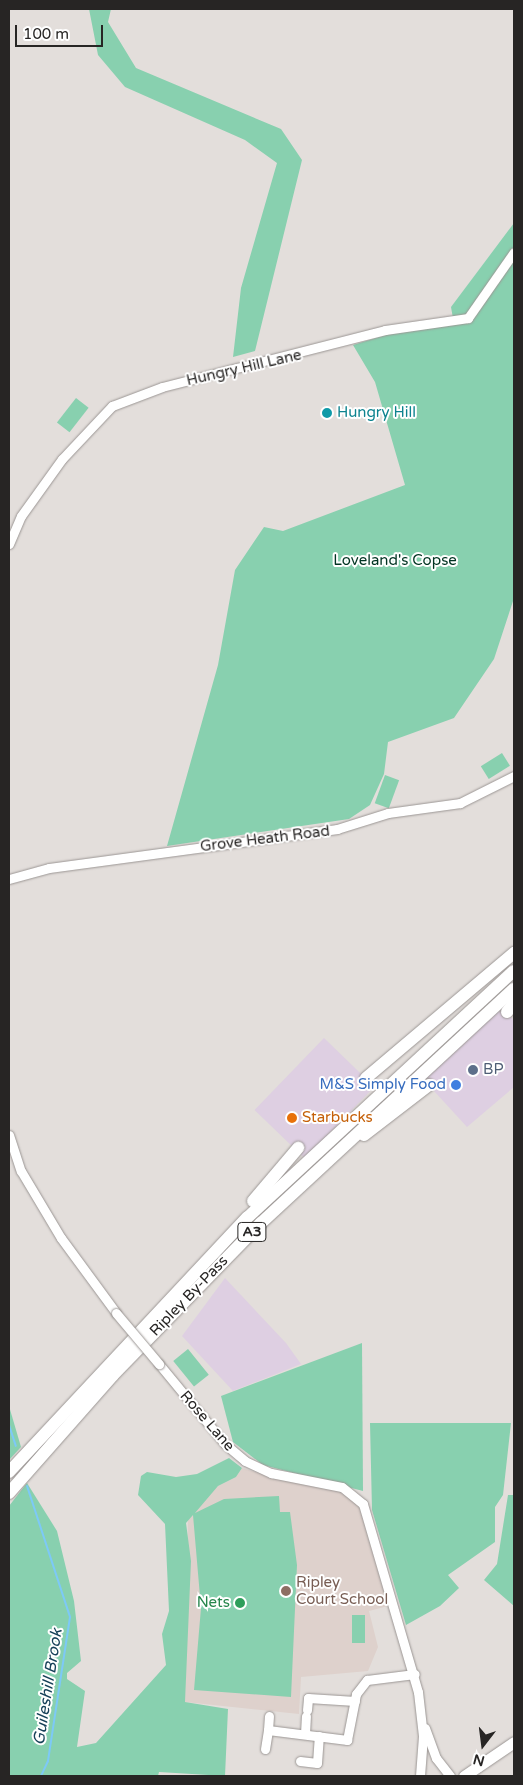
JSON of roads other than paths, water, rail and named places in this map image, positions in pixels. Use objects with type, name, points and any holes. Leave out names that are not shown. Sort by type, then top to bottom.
[{"type":"highway","points":[[366,1078],[514,953]]},
{"type":"highway","name":"Ripley By-Pass","points":[[9,1472],[182,1284],[334,1134],[514,971]]},
{"type":"highway","name":"Ripley By-Pass","points":[[9,1493],[113,1375],[261,1223],[514,989]]},
{"type":"highway","points":[[261,1223],[429,1084]]},
{"type":"highway","points":[[182,1284],[298,1148]]},
{"type":"main road","points":[[464,1776],[514,1742]]},
{"type":"street","name":"Hungry Hill Lane","points":[[9,544],[44,482],[91,423],[112,406],[162,387],[385,330],[468,318],[514,252]]},
{"type":"street","name":"Grove Heath Road","points":[[9,879],[48,868],[337,829],[388,813],[454,805],[514,776]]},
{"type":"street","name":"Rose Lane","points":[[9,1135],[20,1171],[56,1230],[116,1313],[225,1444],[245,1460],[271,1473],[342,1487],[359,1499],[415,1674],[422,1722],[420,1776]]},
{"type":"street","points":[[268,1730],[347,1740],[355,1701],[367,1680],[415,1674]]},
{"type":"street","points":[[305,1734],[308,1698],[355,1701]]},
{"type":"street","points":[[265,1749],[269,1716]]},
{"type":"street","name":"Rose Lane","points":[[422,1722],[436,1758],[448,1774]]},
{"type":"street","points":[[300,1761],[317,1762],[319,1736]]},
{"type":"street","points":[[422,1758],[436,1758]]},
{"type":"waterway","name":"Guileshill Brook","points":[[9,1425],[16,1446]]},
{"type":"waterway","name":"Guileshill Brook","points":[[27,1486],[70,1617],[48,1761],[41,1776]]},
{"type":"place","name":"Hungry Hill","points":[[327,413]]},
{"type":"place","name":"BP","points":[[473,1070]]},
{"type":"place","name":"M&S Simply Food","points":[[456,1085]]},
{"type":"place","name":"Starbucks","points":[[292,1118]]},
{"type":"place","name":"Ripley Court School","points":[[286,1591]]},
{"type":"place","name":"Nets","points":[[240,1603]]},
{"type":"park label","name":"Loveland's Copse","points":[[395,561]]}]
